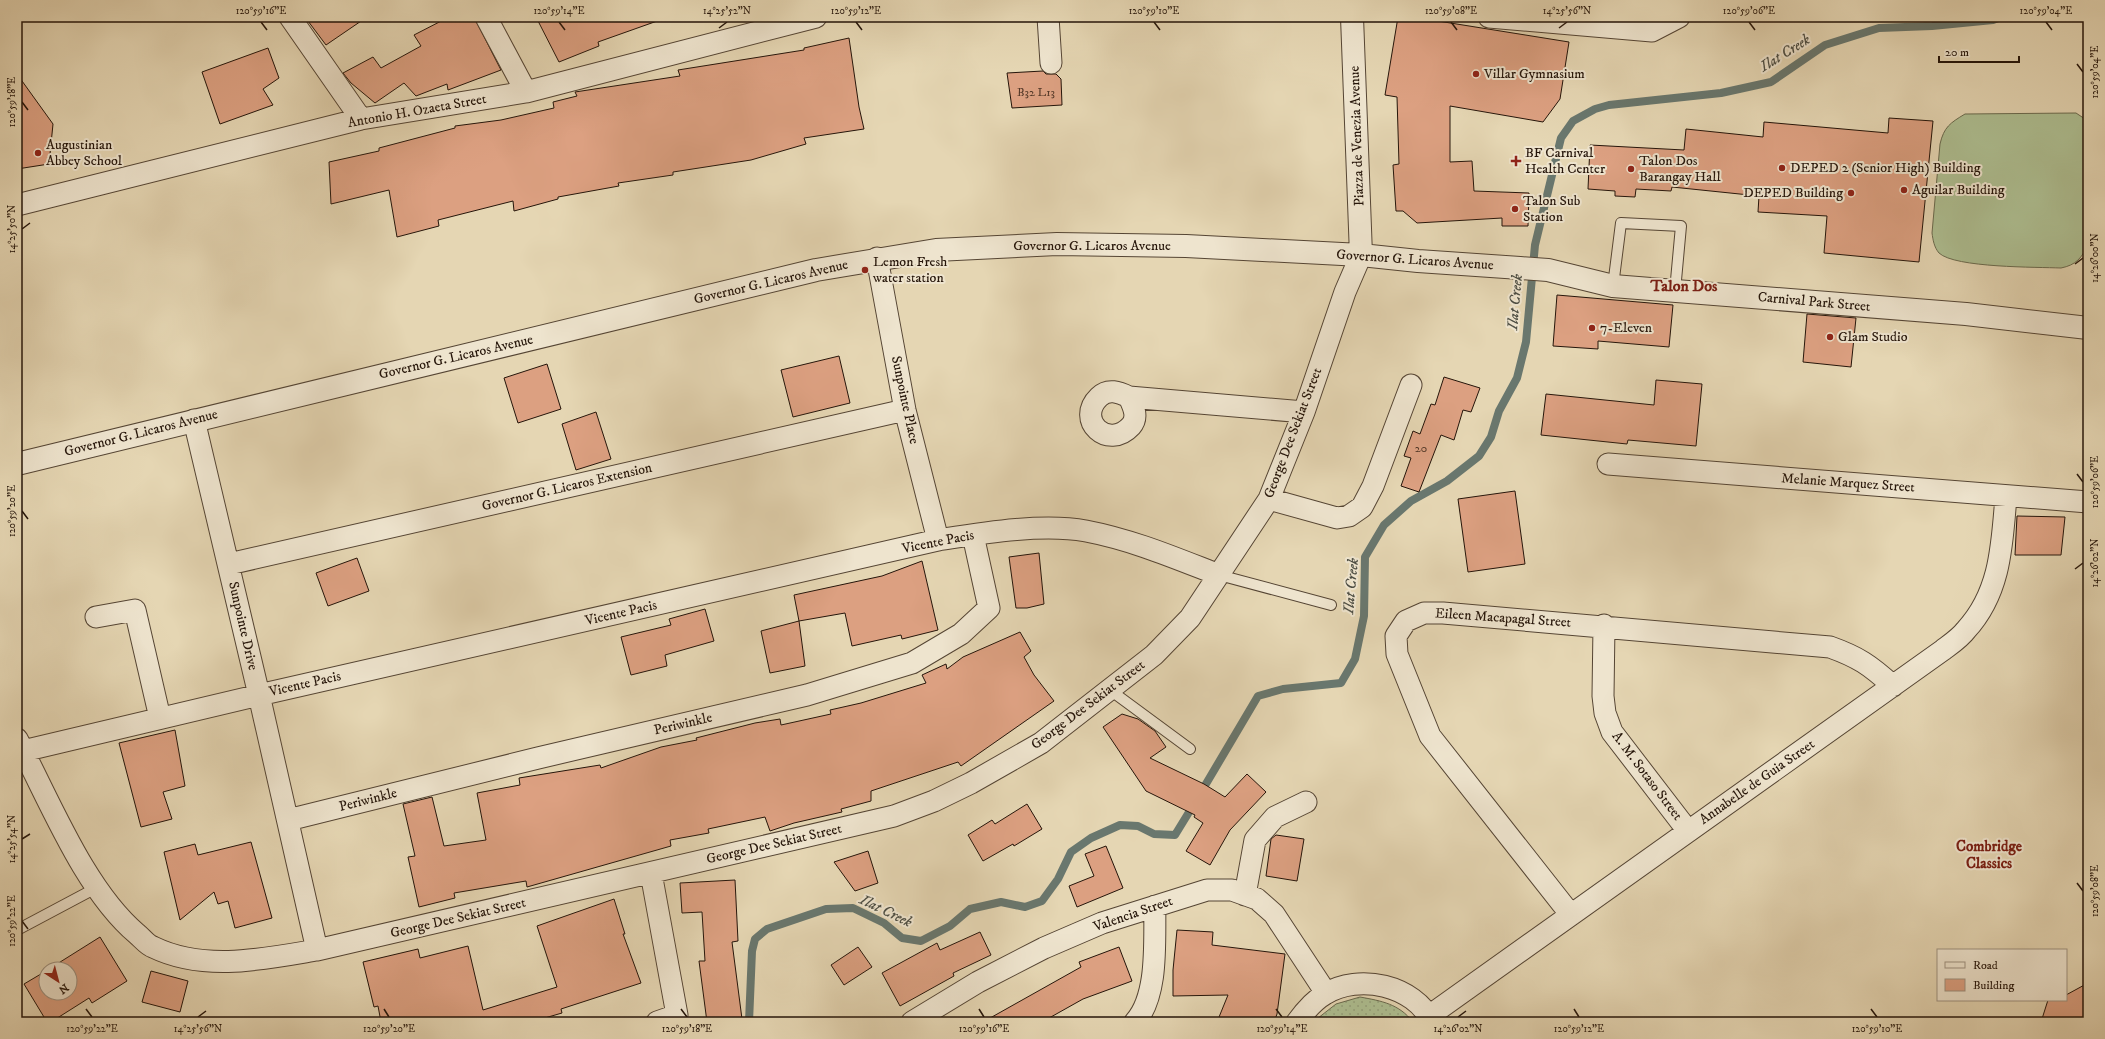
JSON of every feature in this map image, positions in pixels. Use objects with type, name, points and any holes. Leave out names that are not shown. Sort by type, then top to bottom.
[{"type":"street","points":[[290,17],[361,119]]},
{"type":"street","points":[[486,17],[526,92]]},
{"type":"street","name":"Antonio H. Ozaeta Street","points":[[17,205],[361,119],[526,92],[816,17]]},
{"type":"street","points":[[1048,17],[1051,63]]},
{"type":"street","name":"Piazza de Venezia Avenue","points":[[1352,17],[1361,255]]},
{"type":"street","points":[[1489,17],[1530,19],[1652,31],[1679,17]]},
{"type":"street","name":"Governor G. Licaros Avenue","points":[[17,464],[809,272],[877,258],[936,250],[1057,244],[1186,246],[1361,255],[1418,261],[1542,270]]},
{"type":"street","name":"George Dee Sekiat Street","points":[[20,745],[96,888],[126,925],[152,947],[187,958],[240,962],[317,950],[894,816],[934,801],[971,783],[1041,743],[1154,655],[1190,618],[1269,499],[1304,412],[1345,292],[1361,255]]},
{"type":"street","name":"Sunpointe Place","points":[[877,258],[905,410],[938,540]]},
{"type":"street","name":"Carnival Park Street","points":[[1542,270],[1613,286],[1966,314],[2088,328]]},
{"type":"street","points":[[1269,499],[1337,518],[1349,516],[1362,507],[1373,486],[1411,385]]},
{"type":"street","points":[[1129,397],[1304,412]]},
{"type":"street","name":"Governor G. Licaros Extension","points":[[229,564],[905,410]]},
{"type":"street","name":"Sunpointe Drive","points":[[194,420],[260,695],[317,950]]},
{"type":"street","name":"Melanie Marquez Street","points":[[1608,464],[2088,502]]},
{"type":"street","name":"Annabelle de Guia Street","points":[[1430,1019],[1571,915],[1893,686],[1966,631],[1984,609],[1994,584],[2000,558],[2006,496]]},
{"type":"street","name":"Vicente Pacis","points":[[20,745],[160,718],[938,540],[973,535],[1038,529],[1085,531],[1141,545],[1219,575]]},
{"type":"street","name":"Periwinkle","points":[[288,820],[538,758],[806,695],[912,663],[960,634],[989,608],[973,535]]},
{"type":"street","points":[[96,617],[134,610],[160,718]]},
{"type":"street","name":"Eileen Macapagal Street","points":[[1571,915],[1430,736],[1397,654],[1396,636],[1406,621],[1424,613],[1443,612],[1604,625],[1830,647],[1855,655],[1874,668],[1893,686]]},
{"type":"street","name":"A. M. Sotaso Street","points":[[1604,625],[1603,696],[1605,713],[1612,732],[1688,831]]},
{"type":"street","points":[[1245,895],[1256,840],[1275,818],[1306,802]]},
{"type":"street","points":[[650,873],[677,1015],[657,1022]]},
{"type":"street","name":"Valencia Street","points":[[912,1022],[978,982],[1044,948],[1102,923],[1207,890],[1232,890],[1257,899],[1274,914],[1326,993]]},
{"type":"street","points":[[1135,1022],[1139,1017],[1150,992],[1154,957],[1155,906]]},
{"type":"street","points":[[1297,1022],[1308,1007],[1326,993],[1353,984],[1382,985],[1408,996],[1430,1019]]},
{"type":"lane","points":[[1613,286],[1621,223],[1681,226],[1675,291]]},
{"type":"lane","points":[[1219,575],[1331,605]]},
{"type":"lane","points":[[1110,690],[1190,749]]},
{"type":"lane","points":[[17,930],[96,888]]},
{"type":"green space","points":[[2076,113],[2088,121],[2088,244],[2078,260],[2071,265],[2061,268],[2016,267],[1961,262],[1948,258],[1939,253],[1933,241],[1932,233],[1940,144],[1943,133],[1948,126],[1965,114]]},
{"type":"green space","points":[[1360,997],[1390,1004],[1402,1011],[1413,1022],[1313,1022],[1336,1004]]},
{"type":"building","points":[[305,17],[367,17],[326,45]]},
{"type":"building","points":[[449,17],[474,17],[501,70],[448,90],[447,84],[416,96],[404,83],[375,103],[351,83],[343,73],[373,57],[381,68],[421,46],[414,35]]},
{"type":"building","points":[[536,17],[659,17],[660,20],[598,42],[599,46],[559,62]]},
{"type":"building","name":"Villar Gymnasium","points":[[1398,17],[1413,17],[1569,42],[1560,99],[1543,122],[1450,106],[1450,162],[1472,161],[1474,191],[1529,193],[1528,226],[1502,226],[1502,218],[1417,223],[1403,211],[1396,211],[1393,165],[1399,164],[1397,97],[1385,95]]},
{"type":"building","points":[[849,38],[859,107],[864,129],[804,138],[806,144],[751,160],[673,172],[673,175],[618,183],[619,186],[558,197],[558,199],[514,211],[513,201],[438,220],[439,226],[397,237],[389,190],[331,204],[329,162],[379,151],[379,148],[455,128],[455,126],[501,120],[554,108],[553,102],[577,96],[575,92],[680,76],[678,70],[804,50],[804,48]]},
{"type":"building","points":[[268,48],[279,78],[263,89],[273,105],[220,124],[202,72]]},
{"type":"building","points":[[1043,71],[1046,74],[1056,74],[1061,79],[1062,105],[1012,108],[1007,73]]},
{"type":"building","name":"Augustinian Abbey School","points":[[17,74],[53,124],[49,164],[17,169]]},
{"type":"building","points":[[1889,118],[1933,121],[1919,262],[1824,253],[1827,216],[1758,212],[1759,196],[1672,187],[1671,191],[1636,189],[1635,197],[1615,196],[1615,191],[1588,189],[1590,145],[1684,150],[1686,129],[1763,137],[1764,122],[1888,133]]},
{"type":"building","points":[[1557,295],[1673,305],[1669,347],[1598,341],[1598,349],[1553,346]]},
{"type":"building","name":"Glam Studio","points":[[1807,314],[1856,318],[1851,367],[1803,362]]},
{"type":"building","points":[[839,356],[850,403],[793,417],[781,370]]},
{"type":"building","points":[[547,364],[561,409],[518,423],[504,378]]},
{"type":"building","points":[[1444,377],[1480,388],[1471,412],[1463,410],[1454,440],[1441,435],[1419,492],[1401,486],[1411,458],[1404,456],[1413,431],[1420,434],[1431,404],[1435,405]]},
{"type":"building","points":[[1656,380],[1702,384],[1696,446],[1628,440],[1627,444],[1541,435],[1546,394],[1654,405]]},
{"type":"building","points":[[596,412],[611,459],[576,470],[562,424]]},
{"type":"building","points":[[1515,491],[1525,564],[1468,572],[1458,499]]},
{"type":"building","points":[[2017,516],[2065,517],[2061,555],[2015,555]]},
{"type":"building","points":[[1039,553],[1044,604],[1027,608],[1016,608],[1009,557]]},
{"type":"building","points":[[357,558],[369,591],[328,606],[316,573]]},
{"type":"building","points":[[922,561],[938,630],[902,639],[901,635],[852,646],[845,613],[799,621],[794,595],[882,576]]},
{"type":"building","points":[[705,609],[714,641],[665,655],[667,666],[631,675],[621,637],[671,625],[669,619]]},
{"type":"building","points":[[799,621],[805,666],[770,673],[761,631]]},
{"type":"building","points":[[1020,632],[1031,651],[1024,657],[1034,675],[1054,701],[961,766],[958,762],[871,791],[871,801],[841,809],[842,812],[794,823],[770,831],[765,817],[708,829],[709,833],[670,840],[671,846],[527,887],[526,881],[454,893],[455,898],[419,907],[408,857],[415,856],[403,804],[432,797],[444,846],[486,840],[477,793],[520,785],[519,778],[600,765],[601,768],[661,747],[697,740],[696,738],[755,723],[780,719],[781,725],[831,714],[830,710],[861,703],[926,683],[922,675],[946,664],[947,669],[963,657]]},
{"type":"building","points":[[1122,714],[1138,719],[1155,731],[1166,747],[1150,758],[1204,784],[1225,797],[1247,774],[1266,792],[1230,830],[1210,865],[1186,851],[1203,823],[1194,817],[1195,815],[1146,791],[1103,727]]},
{"type":"building","points":[[175,730],[185,786],[163,792],[172,819],[141,827],[119,743]]},
{"type":"building","points":[[1027,804],[1042,829],[1014,846],[1013,844],[983,861],[968,835],[992,820],[995,824]]},
{"type":"building","points":[[1276,835],[1304,839],[1297,881],[1266,876],[1271,839]]},
{"type":"building","points":[[251,842],[272,918],[235,928],[228,901],[218,904],[214,892],[180,920],[164,852],[195,844],[198,855]]},
{"type":"building","points":[[1106,846],[1123,888],[1077,907],[1069,886],[1094,876],[1085,854]]},
{"type":"building","points":[[868,851],[878,883],[855,891],[834,862]]},
{"type":"building","points":[[735,880],[738,941],[732,942],[742,1019],[707,1022],[699,961],[705,961],[702,912],[682,913],[680,883]]},
{"type":"building","points":[[614,899],[625,934],[623,934],[641,983],[561,1009],[562,1013],[531,1022],[381,1022],[378,1006],[374,1007],[363,962],[418,949],[420,958],[468,946],[483,1010],[557,987],[537,926]]},
{"type":"building","points":[[1177,930],[1213,932],[1212,945],[1285,954],[1277,1014],[1274,1022],[1217,1022],[1228,995],[1173,996],[1173,970]]},
{"type":"building","points":[[980,932],[991,955],[953,973],[954,976],[900,1006],[882,973],[937,943],[940,950]]},
{"type":"building","points":[[100,937],[127,981],[92,1003],[89,998],[51,1022],[47,1022],[24,984],[38,976],[38,1001],[78,1001],[78,961],[62,961]]},
{"type":"building","points":[[858,947],[872,967],[844,985],[831,965]]},
{"type":"building","points":[[1119,947],[1132,981],[1083,999],[1042,1022],[983,1022],[1081,967],[1079,962]]},
{"type":"building","points":[[151,971],[188,981],[180,1012],[142,1002]]},
{"type":"building","points":[[2088,983],[2088,1022],[2041,1022],[2048,1001],[2067,1001],[2067,994]]},
{"type":"waterway","name":"Ilat Creek","points":[[1200,794],[1258,696],[1283,689],[1341,683],[1355,659],[1364,616],[1365,557],[1384,525],[1411,501],[1447,481],[1479,456],[1491,437],[1499,411],[1517,378],[1526,342],[1535,245],[1561,138],[1573,121],[1595,109],[1609,105],[1721,93],[1771,82],[1825,45],[1879,28],[1932,26],[1993,20],[2001,17]]},
{"type":"waterway","name":"Ilat Creek","points":[[749,1022],[752,951],[755,939],[767,929],[826,909],[853,908],[884,923],[902,938],[921,941],[950,926],[970,909],[1001,902],[1025,907],[1042,901],[1058,879],[1071,852],[1091,838],[1120,825],[1138,826],[1154,834],[1175,835],[1194,804]]},
{"type":"place","name":"Villar Gymnasium","points":[[1476,74]]},
{"type":"place","name":"Augustinian Abbey School","points":[[38,153]]},
{"type":"place","name":"BF Carnival Health Center","points":[[1516,161]]},
{"type":"place","name":"DEPED 2 (Senior High) Building","points":[[1782,168]]},
{"type":"place","name":"Talon Dos Barangay Hall","points":[[1631,169]]},
{"type":"place","name":"Aguilar Building","points":[[1904,190]]},
{"type":"place","name":"DEPED Building","points":[[1851,193]]},
{"type":"place","name":"Talon Sub Station","points":[[1515,209]]},
{"type":"place","name":"Lemon Fresh water station","points":[[865,270]]},
{"type":"place","name":"7-Eleven","points":[[1592,328]]},
{"type":"place","name":"Glam Studio","points":[[1830,337]]},
{"type":"district","name":"Talon Dos","points":[[1684,286]]},
{"type":"district","name":"Combridge Classics","points":[[1989,854]]}]
